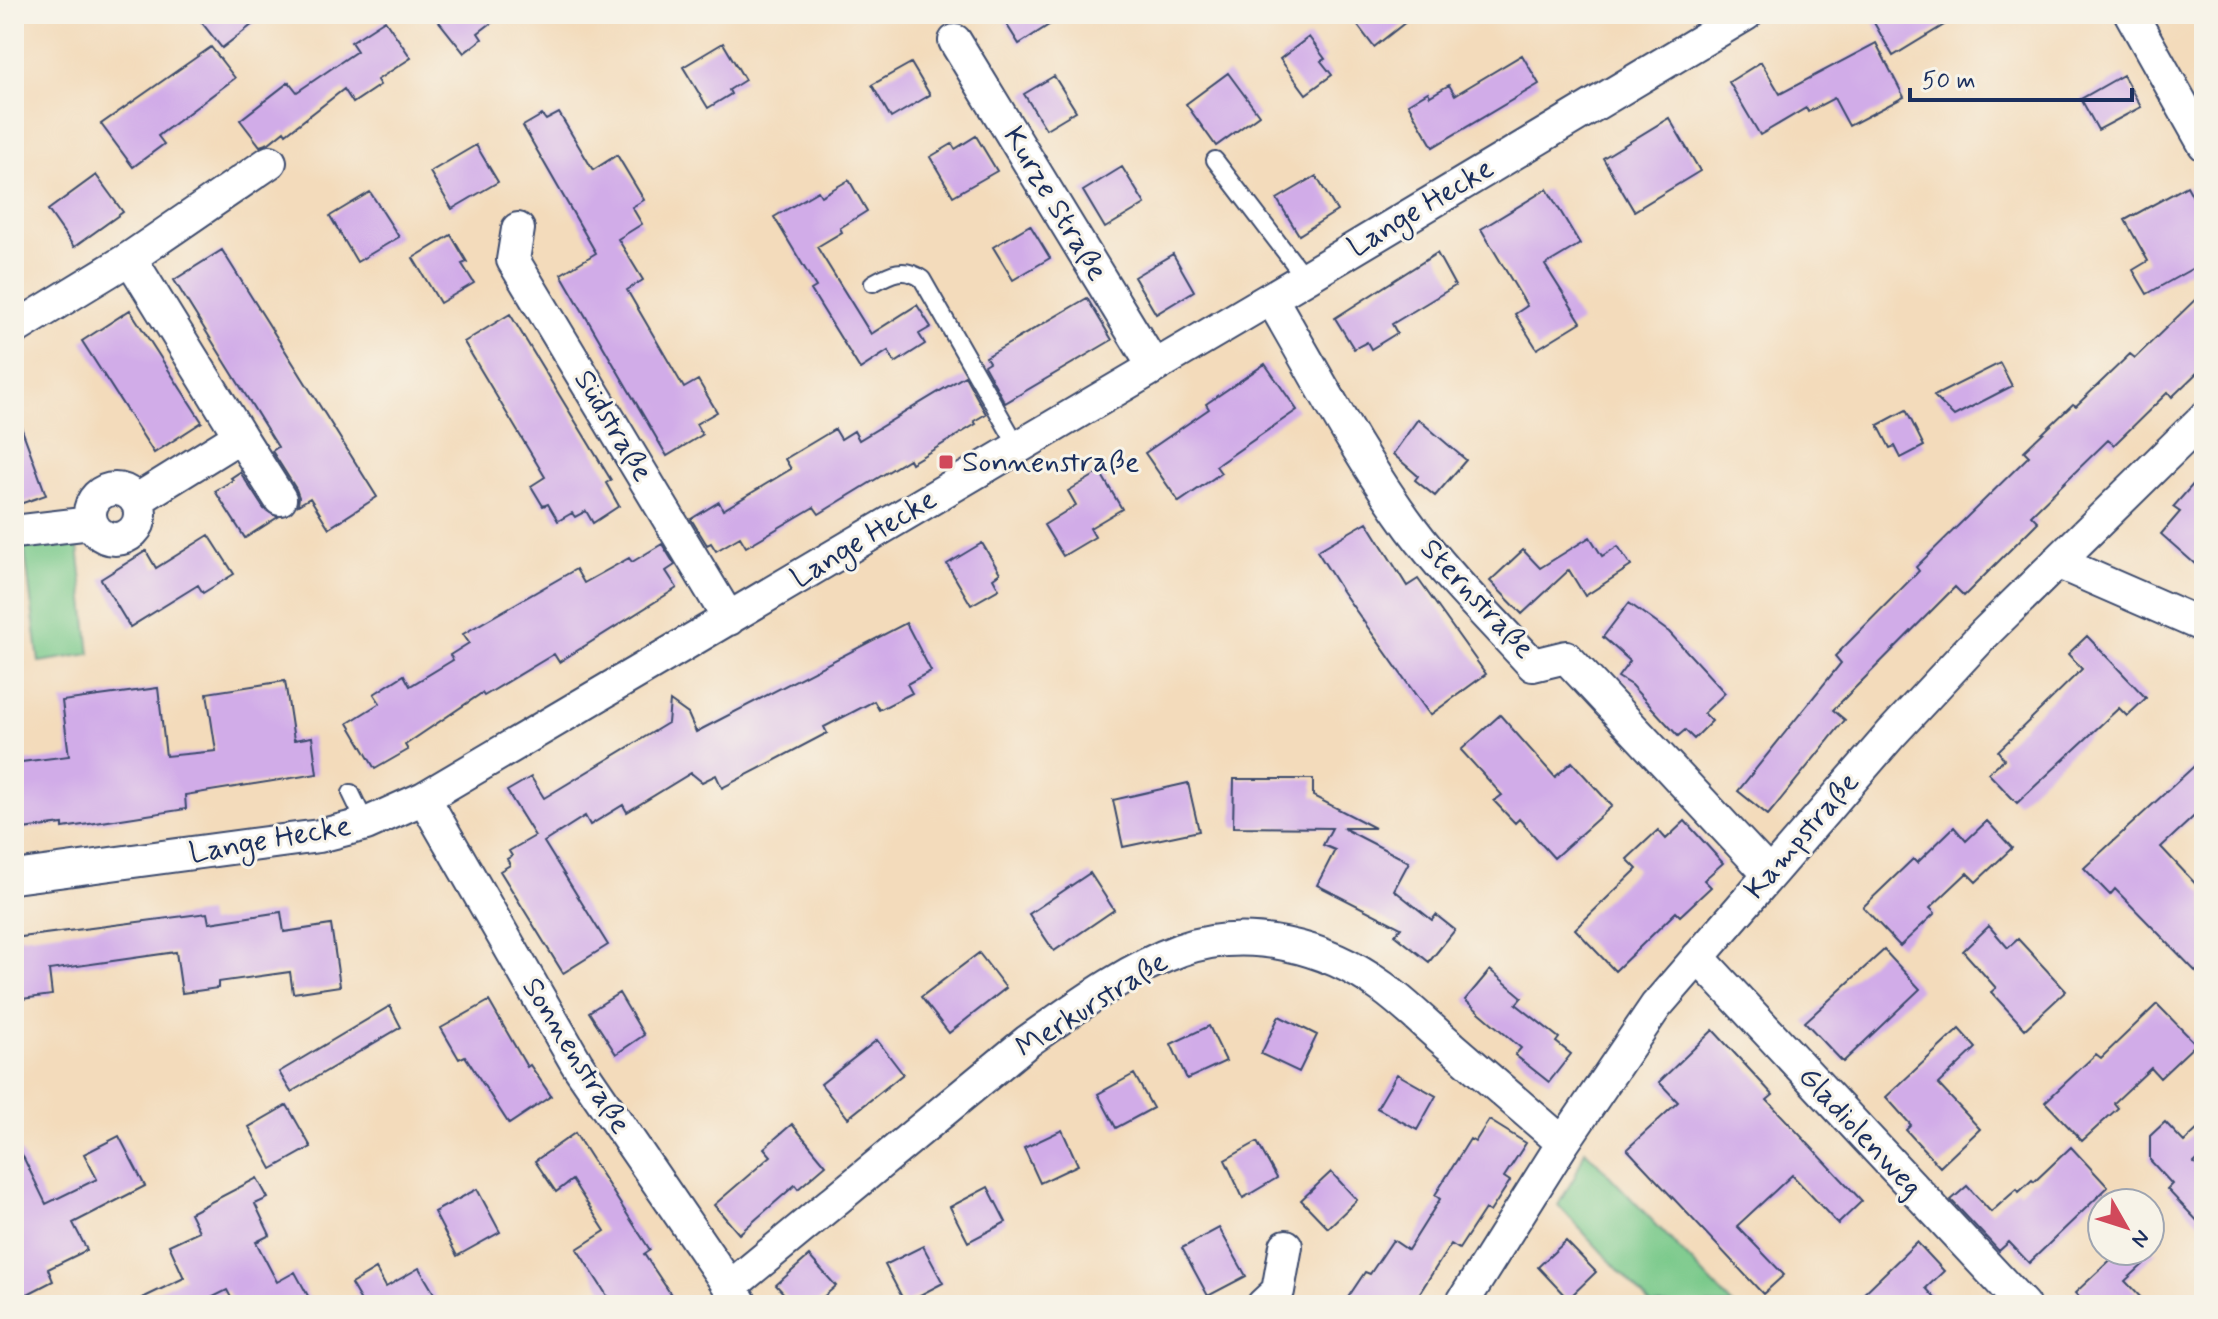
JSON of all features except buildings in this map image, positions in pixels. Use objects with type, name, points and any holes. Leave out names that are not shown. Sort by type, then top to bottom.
[{"type":"street","name":"Lange Hecke","points":[[14,877],[292,841],[366,824],[424,798],[1746,14]]},
{"type":"street","points":[[2131,14],[2204,144]]},
{"type":"street","name":"Kurze Straße","points":[[955,41],[1154,367]]},
{"type":"street","points":[[14,329],[130,258],[270,162]]},
{"type":"street","name":"Südstraße","points":[[518,229],[513,260],[729,619]]},
{"type":"street","points":[[130,258],[280,499]]},
{"type":"street","name":"Sternstraße","points":[[1271,298],[1363,456],[1413,530],[1439,561],[1533,665],[1566,657],[1769,874]]},
{"type":"street","name":"Kampstraße","points":[[1461,1305],[1563,1143],[1656,1006],[1902,722],[1985,633],[2204,418]]},
{"type":"street","points":[[14,532],[91,523],[91,507],[100,494],[116,489],[131,494],[137,500],[240,436]]},
{"type":"street","points":[[2057,562],[2204,626]]},
{"type":"street","name":"Sonnenstraße","points":[[424,798],[577,1064],[736,1296]]},
{"type":"street","name":"Merkurstraße","points":[[736,1296],[1028,1041],[1078,1006],[1148,964],[1211,942],[1242,939],[1277,942],[1311,951],[1346,966],[1381,987],[1563,1143]]},
{"type":"street","name":"Gladiolenweg","points":[[1698,957],[2023,1305]]},
{"type":"street","points":[[1263,1305],[1278,1291],[1286,1246]]},
{"type":"lane","points":[[1215,160],[1305,278]]},
{"type":"lane","points":[[873,283],[905,270],[922,279],[1018,447]]},
{"type":"lane","points":[[351,793],[366,824]]},
{"type":"green space","points":[[77,538],[90,654],[39,662],[24,544]]},
{"type":"green space","points":[[1585,1150],[1733,1305],[1651,1305],[1558,1205],[1575,1176]]},
{"type":"place","name":"Sonnenstraße","points":[[946,462]]}]
